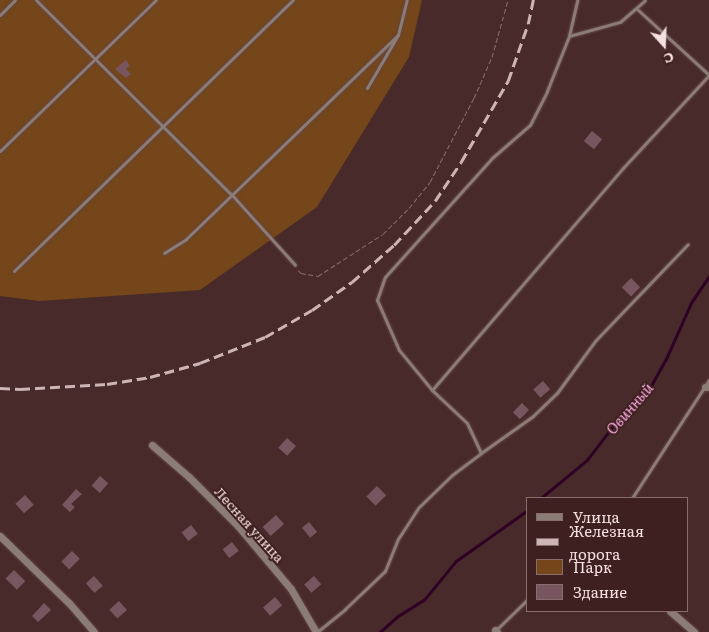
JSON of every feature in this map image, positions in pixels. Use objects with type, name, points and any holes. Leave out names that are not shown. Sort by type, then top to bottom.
[{"type":"street","name":"Лесная улица","points":[[152,446],[189,477],[238,526],[291,589],[316,632]]},
{"type":"street","points":[[0,536],[69,603],[94,632]]},
{"type":"street","points":[[671,612],[694,632]]},
{"type":"lane","points":[[0,15],[16,0]]},
{"type":"lane","points":[[36,0],[232,195],[295,265]]},
{"type":"lane","points":[[0,151],[156,0]]},
{"type":"lane","points":[[14,271],[293,0]]},
{"type":"lane","points":[[367,88],[398,35],[406,0]]},
{"type":"lane","points":[[481,453],[467,423],[432,390],[393,341],[377,300],[381,285],[492,158],[530,125],[547,91],[569,36],[577,0]]},
{"type":"lane","points":[[569,36],[620,22],[645,0]]},
{"type":"lane","points":[[432,390],[623,168],[709,75],[637,9]]},
{"type":"lane","points":[[164,253],[186,239],[398,35]]},
{"type":"lane","points":[[316,632],[345,609],[385,570],[398,539],[424,501],[452,475],[533,416],[557,393],[595,342],[688,244]]},
{"type":"lane","points":[[633,497],[708,384]]},
{"type":"lane","points":[[495,632],[526,601]]},
{"type":"path","points":[[295,265],[301,274],[318,276],[383,234],[414,202],[434,174],[474,98],[492,57],[508,0]]},
{"type":"green space","points":[[0,0],[422,0],[409,57],[317,207],[200,290],[39,301],[0,296]]},
{"type":"building","points":[[126,60],[130,66],[126,69],[131,74],[126,78],[115,69]]},
{"type":"building","points":[[592,131],[602,139],[594,149],[584,141]]},
{"type":"building","points":[[631,278],[640,287],[631,296],[622,287]]},
{"type":"building","points":[[543,381],[550,389],[540,398],[533,390]]},
{"type":"building","points":[[522,403],[529,410],[520,419],[513,412]]},
{"type":"building","points":[[287,438],[296,446],[287,456],[278,448]]},
{"type":"building","points":[[100,476],[108,483],[100,493],[91,486]]},
{"type":"building","points":[[377,486],[386,495],[376,506],[366,497]]},
{"type":"building","points":[[76,489],[82,494],[71,504],[75,507],[70,512],[62,505]]},
{"type":"building","points":[[25,495],[34,505],[24,513],[15,504]]},
{"type":"building","points":[[276,515],[284,524],[271,536],[263,527]]},
{"type":"building","points":[[309,522],[317,532],[310,538],[302,528]]},
{"type":"building","points":[[191,525],[198,534],[188,541],[182,532]]},
{"type":"building","points":[[232,542],[239,551],[229,558],[223,549]]},
{"type":"building","points":[[72,551],[80,559],[69,569],[61,562]]},
{"type":"building","points":[[14,570],[25,581],[17,590],[6,578]]},
{"type":"building","points":[[94,576],[103,586],[95,593],[86,583]]},
{"type":"building","points":[[314,576],[321,584],[311,593],[304,585]]},
{"type":"building","points":[[275,597],[282,605],[270,616],[263,607]]},
{"type":"building","points":[[119,601],[127,610],[117,619],[109,610]]},
{"type":"building","points":[[44,603],[51,610],[38,622],[32,616]]},
{"type":"waterway","name":"Овинный","points":[[542,497],[587,460],[623,413],[652,384],[666,359],[691,303],[709,276]]},
{"type":"waterway","name":"Овинный","points":[[380,632],[398,616],[424,600],[456,561],[526,511]]},
{"type":"railway","points":[[0,388],[20,389],[107,384],[150,377],[200,363],[265,337],[312,310],[352,282],[394,245],[435,201],[461,162],[508,81],[528,24],[533,0]]}]
